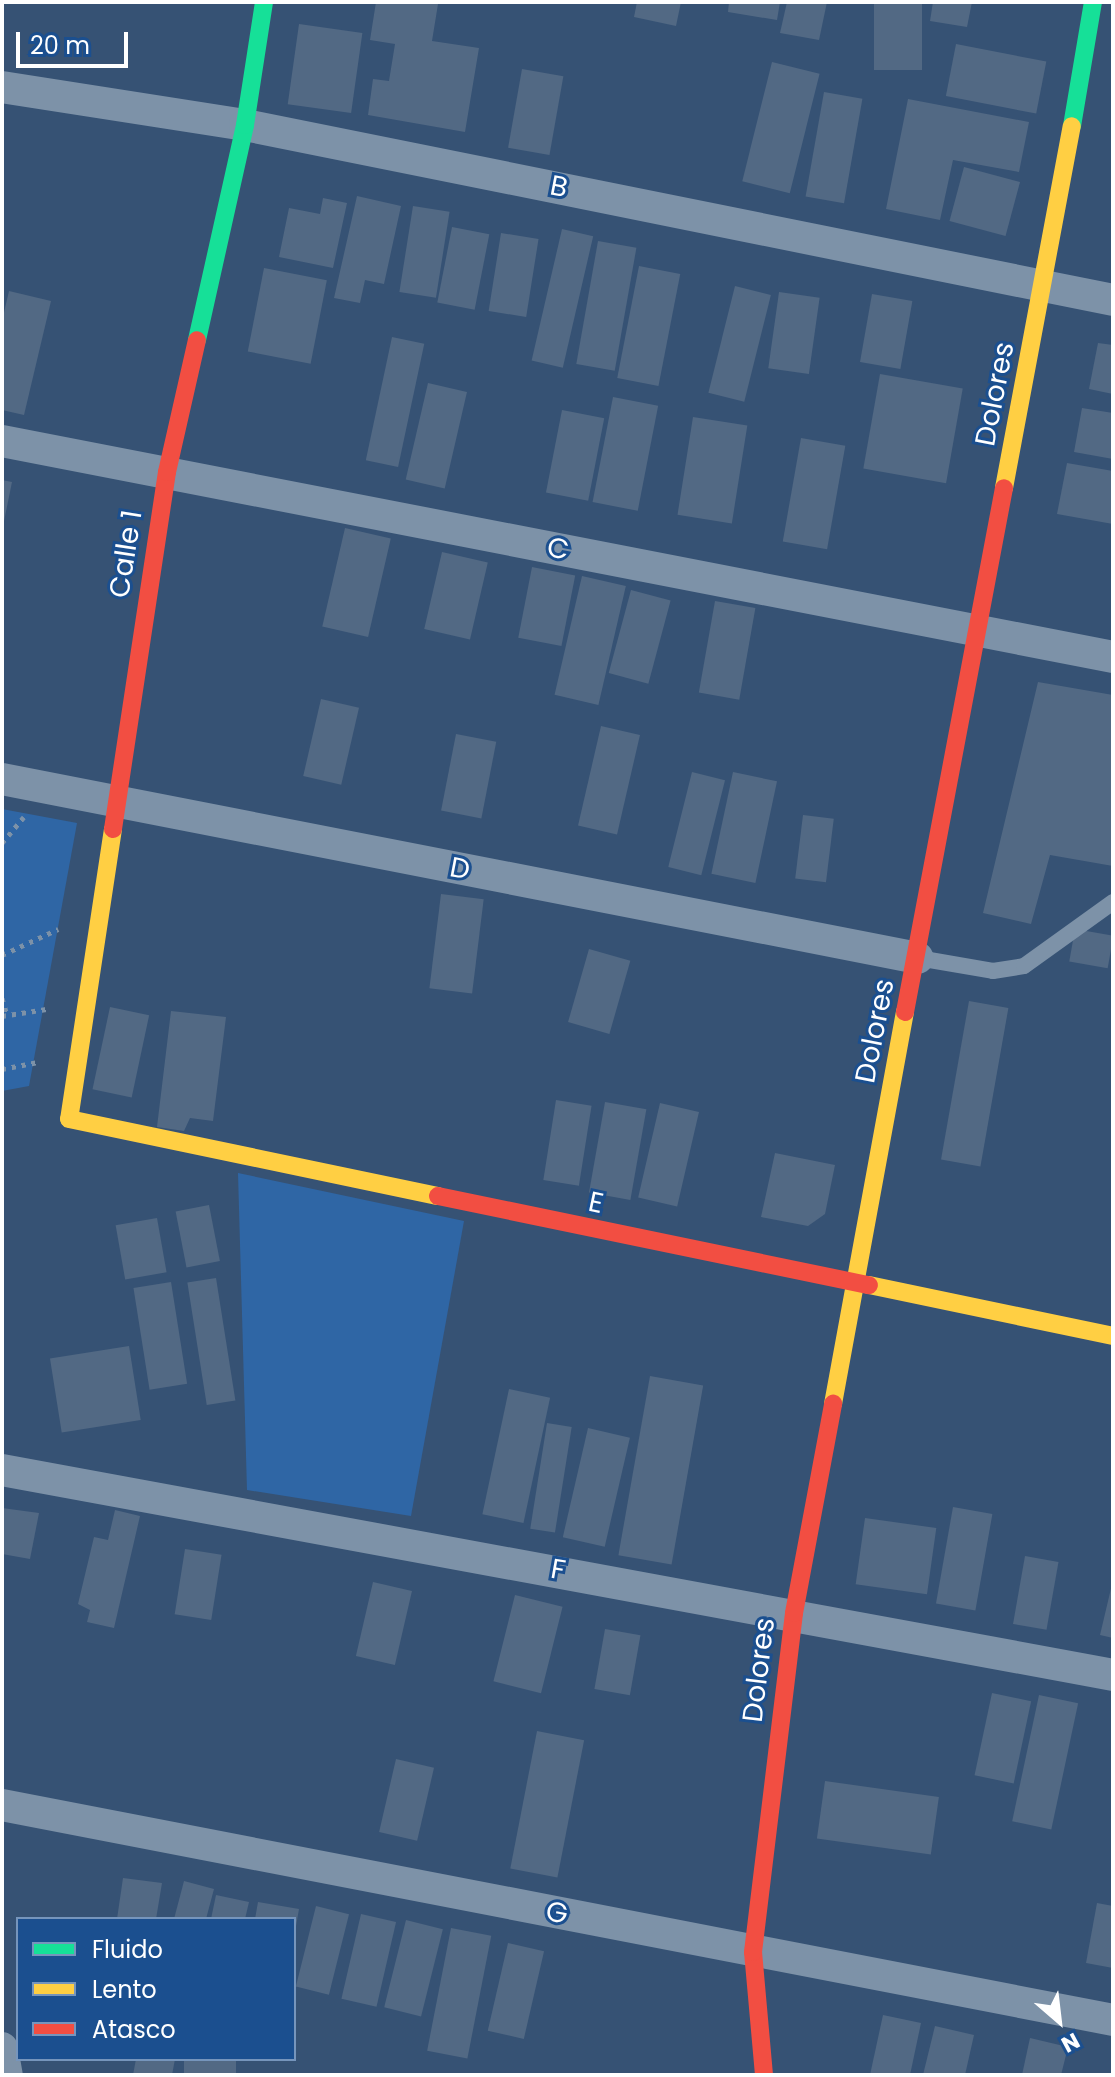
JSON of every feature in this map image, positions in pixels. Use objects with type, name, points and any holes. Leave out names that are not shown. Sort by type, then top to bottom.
[{"type":"street","name":"Calle 1","points":[[69,1119],[167,472],[245,125],[264,2]]},
{"type":"street","name":"Dolores","points":[[764,2075],[753,1952],[794,1613],[918,958],[976,631],[1045,284],[1093,2]]},
{"type":"street","name":"B","points":[[2,87],[245,125],[1113,300]]},
{"type":"street","name":"C","points":[[2,441],[1113,657]]},
{"type":"street","name":"D","points":[[2,779],[918,958]]},
{"type":"street","name":"E","points":[[69,1119],[855,1286],[1113,1336]]},
{"type":"street","name":"F","points":[[2,1470],[794,1613],[1113,1675]]},
{"type":"street","name":"G","points":[[2,1805],[1113,2020]]},
{"type":"street","points":[[2,2048],[7,2075]]},
{"type":"lane","points":[[918,958],[993,971],[1024,966],[1113,902]]},
{"type":"path","points":[[2,955],[99,911]]},
{"type":"path","points":[[2,998],[7,1015]]},
{"type":"shaded area","points":[[2,809],[77,823],[29,1086],[2,1091]]},
{"type":"shaded area","points":[[238,1173],[464,1221],[411,1516],[247,1490]]},
{"type":"building","points":[[376,2],[438,4],[432,41],[479,48],[465,132],[368,115],[373,79],[389,81],[395,44],[370,40]]},
{"type":"building","points":[[637,2],[681,2],[676,26],[634,17]]},
{"type":"building","points":[[729,2],[780,2],[777,20],[728,12]]},
{"type":"building","points":[[787,2],[827,2],[819,40],[780,33]]},
{"type":"building","points":[[874,2],[922,2],[922,70],[874,70]]},
{"type":"building","points":[[933,2],[972,2],[967,27],[930,21]]},
{"type":"building","points":[[299,24],[362,33],[351,113],[288,104]]},
{"type":"building","points":[[956,44],[1046,62],[1036,114],[946,96]]},
{"type":"building","points":[[772,62],[820,74],[790,193],[742,181]]},
{"type":"building","points":[[522,69],[563,76],[549,155],[508,148]]},
{"type":"building","points":[[824,92],[862,99],[844,203],[806,196]]},
{"type":"building","points":[[908,99],[1029,122],[1019,172],[953,160],[940,220],[886,209]]},
{"type":"building","points":[[964,167],[1020,182],[1006,236],[950,221]]},
{"type":"building","points":[[357,196],[401,206],[384,284],[365,280],[360,303],[334,298]]},
{"type":"building","points":[[323,198],[347,203],[333,268],[279,257],[289,208],[320,214]]},
{"type":"building","points":[[413,206],[450,212],[436,298],[399,292]]},
{"type":"building","points":[[452,227],[489,234],[475,310],[437,303]]},
{"type":"building","points":[[562,229],[593,236],[563,368],[532,361]]},
{"type":"building","points":[[501,233],[539,239],[526,317],[489,311]]},
{"type":"building","points":[[598,241],[636,248],[615,371],[576,364]]},
{"type":"building","points":[[639,266],[680,274],[658,386],[617,378]]},
{"type":"building","points":[[264,268],[327,280],[311,364],[248,351]]},
{"type":"building","points":[[735,286],[771,295],[744,402],[708,393]]},
{"type":"building","points":[[9,291],[51,301],[24,415],[2,410],[2,321]]},
{"type":"building","points":[[779,292],[820,298],[809,374],[768,368]]},
{"type":"building","points":[[872,294],[912,301],[900,369],[860,362]]},
{"type":"building","points":[[392,337],[424,344],[398,467],[366,460]]},
{"type":"building","points":[[1098,343],[1113,345],[1113,394],[1089,389]]},
{"type":"building","points":[[880,374],[963,389],[946,483],[863,469]]},
{"type":"building","points":[[428,383],[467,392],[445,488],[406,479]]},
{"type":"building","points":[[613,397],[658,406],[638,511],[593,502]]},
{"type":"building","points":[[1082,408],[1113,413],[1113,459],[1074,452]]},
{"type":"building","points":[[562,410],[604,418],[588,501],[546,492]]},
{"type":"building","points":[[693,417],[747,426],[732,523],[678,515]]},
{"type":"building","points":[[801,438],[845,446],[827,549],[783,541]]},
{"type":"building","points":[[1067,463],[1113,471],[1113,524],[1057,514]]},
{"type":"building","points":[[2,480],[12,482],[3,526],[2,526]]},
{"type":"building","points":[[345,528],[391,539],[368,637],[322,626]]},
{"type":"building","points":[[442,552],[488,563],[470,640],[424,629]]},
{"type":"building","points":[[532,567],[575,575],[561,646],[518,638]]},
{"type":"building","points":[[582,576],[626,586],[598,705],[555,695]]},
{"type":"building","points":[[631,590],[671,601],[648,684],[609,673]]},
{"type":"building","points":[[715,601],[755,608],[739,700],[699,693]]},
{"type":"building","points":[[1038,682],[1113,695],[1113,866],[1050,855],[1031,924],[983,913]]},
{"type":"building","points":[[321,699],[359,708],[341,785],[303,776]]},
{"type":"building","points":[[601,726],[640,735],[617,834],[578,825]]},
{"type":"building","points":[[456,734],[496,742],[481,818],[441,811]]},
{"type":"building","points":[[692,772],[725,780],[701,875],[668,867]]},
{"type":"building","points":[[733,772],[777,781],[755,883],[711,874]]},
{"type":"building","points":[[803,815],[834,819],[826,882],[795,879]]},
{"type":"building","points":[[441,894],[484,899],[472,994],[429,988]]},
{"type":"building","points":[[1075,929],[1113,936],[1108,968],[1069,961]]},
{"type":"building","points":[[589,949],[630,961],[609,1034],[568,1022]]},
{"type":"building","points":[[969,1001],[1008,1008],[980,1166],[941,1160]]},
{"type":"building","points":[[110,1007],[149,1015],[132,1097],[93,1089]]},
{"type":"building","points":[[171,1011],[226,1017],[213,1121],[190,1118],[184,1131],[157,1127]]},
{"type":"building","points":[[556,1100],[592,1106],[579,1186],[543,1180]]},
{"type":"building","points":[[605,1102],[646,1109],[630,1200],[589,1193]]},
{"type":"building","points":[[660,1103],[699,1112],[677,1207],[638,1198]]},
{"type":"building","points":[[775,1153],[835,1165],[825,1214],[808,1226],[761,1217]]},
{"type":"building","points":[[209,1205],[220,1261],[187,1267],[176,1211]]},
{"type":"building","points":[[157,1218],[167,1272],[125,1279],[116,1225]]},
{"type":"building","points":[[216,1278],[235,1400],[207,1405],[187,1283]]},
{"type":"building","points":[[171,1282],[187,1384],[150,1390],[133,1288]]},
{"type":"building","points":[[129,1346],[141,1420],[62,1433],[50,1359]]},
{"type":"building","points":[[650,1376],[703,1385],[672,1565],[618,1555]]},
{"type":"building","points":[[509,1389],[550,1398],[523,1523],[482,1514]]},
{"type":"building","points":[[547,1423],[572,1427],[555,1533],[530,1529]]},
{"type":"building","points":[[588,1428],[630,1438],[605,1547],[563,1537]]},
{"type":"building","points":[[953,1507],[992,1514],[975,1610],[936,1604]]},
{"type":"building","points":[[2,1508],[39,1513],[30,1559],[2,1554]]},
{"type":"building","points":[[115,1510],[140,1516],[114,1628],[87,1622],[90,1610],[78,1604],[94,1537],[108,1540]]},
{"type":"building","points":[[865,1518],[936,1528],[927,1594],[856,1584]]},
{"type":"building","points":[[185,1549],[222,1555],[211,1620],[175,1614]]},
{"type":"building","points":[[1025,1556],[1058,1562],[1047,1630],[1013,1624]]},
{"type":"building","points":[[1113,1580],[1113,1638],[1100,1635]]},
{"type":"building","points":[[373,1582],[412,1591],[395,1665],[356,1656]]},
{"type":"building","points":[[515,1595],[563,1607],[541,1693],[493,1681]]},
{"type":"building","points":[[605,1629],[640,1635],[630,1695],[594,1689]]},
{"type":"building","points":[[992,1693],[1031,1701],[1014,1783],[975,1775]]},
{"type":"building","points":[[1039,1695],[1078,1703],[1051,1829],[1012,1821]]},
{"type":"building","points":[[537,1731],[584,1740],[557,1878],[510,1868]]},
{"type":"building","points":[[396,1759],[434,1768],[417,1841],[379,1832]]},
{"type":"building","points":[[825,1781],[939,1797],[931,1854],[817,1838]]},
{"type":"building","points":[[123,1878],[162,1883],[156,1917],[117,1917]]},
{"type":"building","points":[[184,1881],[214,1889],[207,1917],[175,1917]]},
{"type":"building","points":[[216,1895],[249,1902],[245,1917],[211,1917]]},
{"type":"building","points":[[258,1902],[299,1909],[296,1926],[296,1917],[255,1917]]},
{"type":"building","points":[[1097,1903],[1113,1906],[1113,1968],[1086,1963]]},
{"type":"building","points":[[316,1906],[349,1914],[329,1995],[296,1987]]},
{"type":"building","points":[[361,1914],[396,1922],[377,2007],[341,1999]]},
{"type":"building","points":[[406,1920],[443,1929],[421,2017],[384,2007]]},
{"type":"building","points":[[451,1928],[491,1936],[467,2059],[427,2051]]},
{"type":"building","points":[[508,1943],[544,1951],[524,2039],[488,2031]]},
{"type":"building","points":[[883,2015],[921,2023],[910,2075],[870,2075]]},
{"type":"building","points":[[935,2026],[974,2035],[965,2075],[923,2075]]},
{"type":"building","points":[[1030,2038],[1068,2047],[1061,2075],[1022,2075]]},
{"type":"building","points":[[136,2061],[175,2061],[172,2075],[133,2075]]},
{"type":"building","points":[[184,2061],[236,2061],[236,2075],[184,2075]]},
{"type":"traffic: fast","points":[[197,340],[245,125],[264,2]]},
{"type":"traffic: fast","points":[[1072,126],[1093,2]]},
{"type":"traffic: slow","points":[[1004,488],[1072,126]]},
{"type":"traffic: slow","points":[[113,829],[69,1119],[438,1196]]},
{"type":"traffic: slow","points":[[833,1404],[905,1012]]},
{"type":"traffic: slow","points":[[869,1285],[1113,1336]]},
{"type":"traffic: jam","points":[[113,829],[167,472],[197,340]]},
{"type":"traffic: jam","points":[[905,1012],[1004,488]]},
{"type":"traffic: jam","points":[[438,1196],[869,1285]]},
{"type":"traffic: jam","points":[[764,2075],[753,1952],[794,1613],[833,1404]]}]
